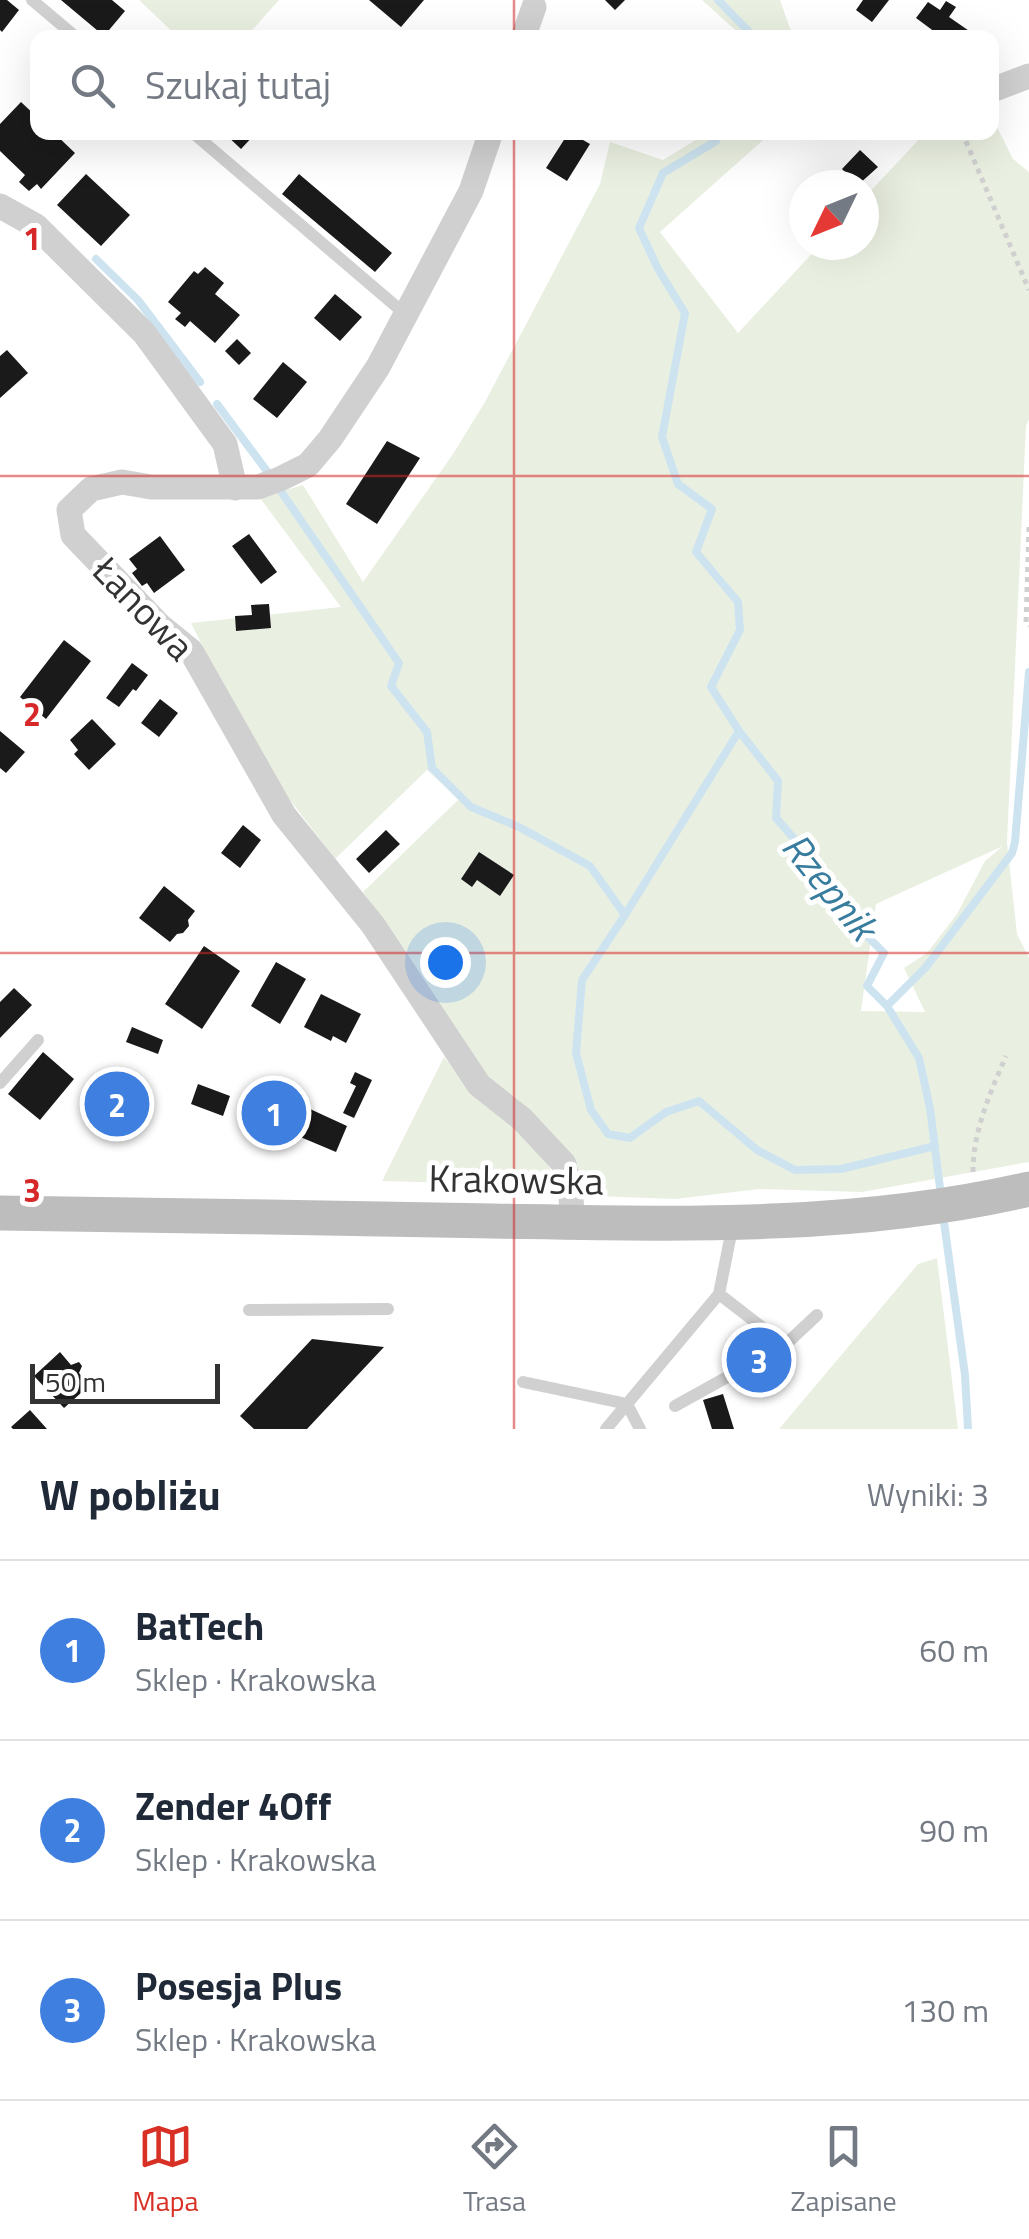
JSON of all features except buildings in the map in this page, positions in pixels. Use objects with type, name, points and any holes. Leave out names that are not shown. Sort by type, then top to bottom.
[{"type":"main road","name":"Krakowska","points":[[0,1212],[734,1223],[913,1211],[1029,1190]]},
{"type":"street","points":[[526,30],[534,7]]},
{"type":"street","points":[[999,87],[1029,76]]},
{"type":"street","name":"Łanowa","points":[[487,140],[471,191],[378,366],[308,465],[258,487],[151,487],[122,482],[92,490],[69,510],[74,535],[159,625],[191,650],[284,815],[373,925],[479,1085],[522,1119],[564,1164],[572,1222]]},
{"type":"street","points":[[0,206],[36,226],[144,333],[225,444],[236,488]]},
{"type":"lane","points":[[32,0],[68,30]]},
{"type":"lane","points":[[201,140],[405,314]]},
{"type":"lane","points":[[0,1083],[38,1040]]},
{"type":"lane","points":[[606,1429],[719,1294],[734,1223]]},
{"type":"lane","points":[[719,1294],[785,1344]]},
{"type":"lane","points":[[249,1310],[388,1308]]},
{"type":"lane","points":[[676,1406],[785,1344],[818,1314]]},
{"type":"lane","points":[[522,1382],[626,1404],[640,1429]]},
{"type":"path","points":[[965,140],[1029,290]]},
{"type":"path","points":[[1027,625],[1029,527]]},
{"type":"path","points":[[972,1200],[973,1156],[984,1107],[1006,1056]]},
{"type":"green space","points":[[139,0],[279,0],[252,30],[171,30]]},
{"type":"green space","points":[[702,0],[780,0],[791,30],[735,30]]},
{"type":"green space","points":[[999,131],[1013,159],[1029,172],[1029,419],[1007,843],[1017,934],[1029,958],[1029,1162],[862,1192],[759,1189],[676,1199],[594,1196],[577,1184],[482,1080],[363,892],[459,799],[427,770],[335,859],[274,779],[191,623],[341,607],[260,498],[303,485],[363,582],[485,402],[600,184],[610,142],[663,160],[696,140],[763,140],[660,232],[738,333],[806,260],[879,260],[879,182],[918,140],[999,140]],"holes":[[[1003,846],[985,861],[957,914],[927,953],[904,968],[925,1012],[861,1011],[876,904]]]},
{"type":"green space","points":[[444,1057],[480,1098],[538,1150],[555,1186],[382,1181]]},
{"type":"green space","points":[[937,1258],[958,1429],[779,1429],[918,1264]]},
{"type":"waterway","name":"Rzepnik","points":[[718,0],[747,30]]},
{"type":"waterway","name":"Rzepnik","points":[[716,140],[663,173],[639,228],[685,313],[662,437],[678,484],[712,509],[696,552],[738,602],[740,630],[711,687],[778,781],[776,818],[840,891],[853,922],[884,953],[867,986],[887,1006],[919,1058],[941,1196]]},
{"type":"waterway","points":[[96,259],[138,300],[200,382]]},
{"type":"waterway","points":[[217,404],[269,474]]},
{"type":"waterway","points":[[280,490],[399,663],[391,686],[427,732],[432,768],[471,807],[519,827],[590,866],[625,915]]},
{"type":"waterway","points":[[887,1006],[926,967],[1012,853],[1029,672]]},
{"type":"waterway","points":[[739,731],[582,980],[576,1053],[591,1110],[608,1134],[630,1138],[666,1112],[699,1101],[757,1150],[795,1170],[841,1169],[935,1146]]},
{"type":"waterway","name":"Rzepnik","points":[[943,1215],[965,1375],[968,1429]]},
{"type":"place","name":"Zender 4Off","points":[[117,1104]]},
{"type":"place","name":"BatTech","points":[[274,1113]]},
{"type":"place","name":"Posesja Plus","points":[[759,1360]]}]
